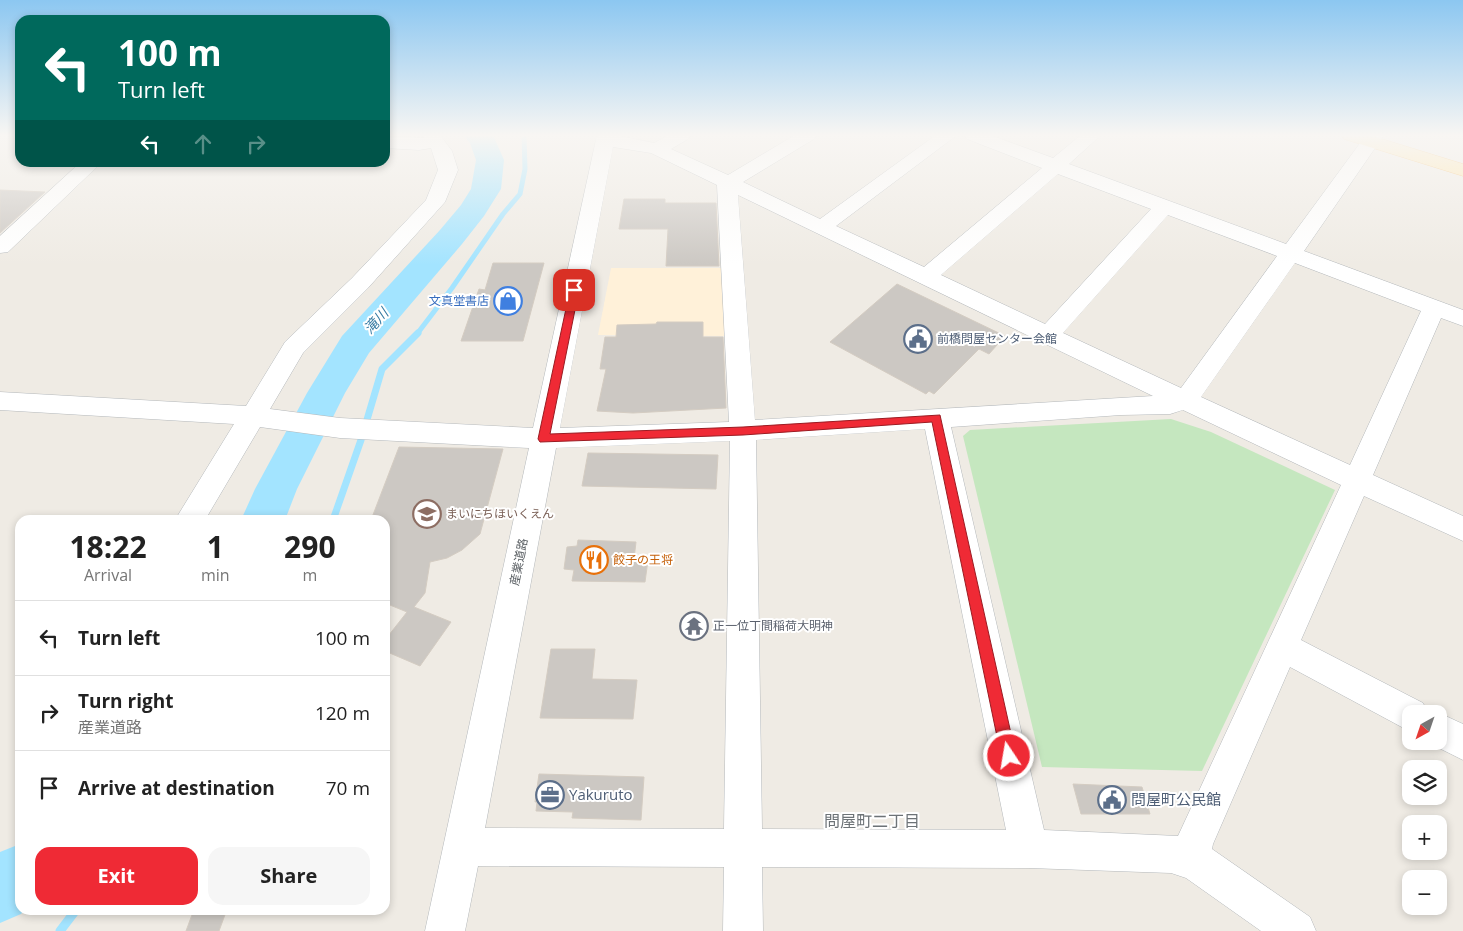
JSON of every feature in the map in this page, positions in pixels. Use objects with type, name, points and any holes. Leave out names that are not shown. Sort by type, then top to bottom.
[{"type":"street","points":[[0,247],[75,178]]},
{"type":"street","points":[[261,417],[256,414],[294,348],[360,283],[435,202],[446,178]]},
{"type":"street","name":"産業道路","points":[[445,931],[598,178]]},
{"type":"street","points":[[716,178],[1049,334],[1184,400],[1463,529]]},
{"type":"street","points":[[728,184],[737,178]]},
{"type":"street","points":[[822,227],[888,178]]},
{"type":"street","points":[[926,277],[1042,178]]},
{"type":"street","points":[[1091,178],[1463,318]]},
{"type":"street","points":[[0,401],[261,417],[340,428],[544,439],[743,431],[1170,404],[1184,400],[1196,387],[1292,254],[1341,178]]},
{"type":"street","points":[[728,184],[743,431],[743,931]]},
{"type":"street","points":[[1049,334],[1165,206]]},
{"type":"street","points":[[463,847],[1029,849],[1191,856],[1194,843],[1434,308]]},
{"type":"street","points":[[193,515],[261,417]]},
{"type":"street","points":[[936,418],[1029,849]]},
{"type":"street","points":[[1283,647],[1402,710]]},
{"type":"street","points":[[1448,735],[1463,743]]},
{"type":"street","points":[[1186,856],[1296,931]]},
{"type":"shaded area","points":[[611,268],[725,268],[726,336],[598,335]]},
{"type":"green space","points":[[1171,419],[1211,432],[1335,490],[1202,771],[1042,767],[963,436],[970,430]]},
{"type":"building","points":[[0,190],[45,192],[0,233]]},
{"type":"building","points":[[624,199],[665,199],[665,203],[716,203],[719,266],[666,266],[668,229],[619,229]]},
{"type":"building","points":[[493,263],[544,263],[523,341],[461,341],[479,289],[485,290]]},
{"type":"building","name":"前橋問屋センター会館","points":[[897,284],[1005,336],[989,354],[979,349],[934,394],[929,391],[926,394],[830,342]]},
{"type":"building","points":[[657,322],[703,322],[703,337],[723,337],[726,408],[633,413],[597,411],[606,369],[600,369],[605,337],[616,337],[617,325],[656,324]]},
{"type":"building","points":[[399,447],[503,449],[480,534],[462,550],[447,558],[430,562],[425,593],[414,607],[451,622],[420,666],[390,653],[390,634],[407,612],[390,605],[390,515],[373,515]]},
{"type":"building","points":[[588,453],[718,455],[716,489],[582,486]]},
{"type":"building","points":[[578,540],[636,542],[634,559],[648,560],[645,582],[572,581],[574,570],[564,569],[567,547],[577,546]]},
{"type":"building","points":[[551,649],[595,649],[592,679],[637,680],[633,719],[540,718]]},
{"type":"building","points":[[539,774],[644,777],[641,820],[572,818],[573,812],[536,811],[537,802],[535,802]]},
{"type":"building","name":"問屋町公民館","points":[[1073,784],[1142,787],[1150,814],[1081,814]]},
{"type":"building","points":[[192,915],[225,915],[219,931],[186,931]]},
{"type":"waterway","name":"滝川","points":[[265,515],[276,489],[326,393],[355,345],[473,210],[486,189],[487,178]]},
{"type":"waterway","points":[[417,334],[452,288],[503,214],[520,194],[523,178]]},
{"type":"waterway","points":[[335,515],[361,440],[382,369],[417,334]]},
{"type":"waterway","name":"滝川","points":[[0,893],[15,878]]},
{"type":"waterway","points":[[60,931],[72,915]]},
{"type":"place","name":"文真堂書店","points":[[508,301]]},
{"type":"place","name":"前橋問屋センター会館","points":[[918,339]]},
{"type":"place","name":"まいにちほいくえん","points":[[427,514]]},
{"type":"place","name":"餃子の王将","points":[[594,560]]},
{"type":"place","name":"正一位丁間稲荷大明神","points":[[694,626]]},
{"type":"place","name":"Yakuruto","points":[[550,795]]},
{"type":"place","name":"問屋町公民館","points":[[1112,800]]},
{"type":"district","name":"問屋町二丁目","points":[[872,821]]},
{"type":"route","points":[[574,290],[544,439],[743,431],[936,418],[1009,756]]}]
